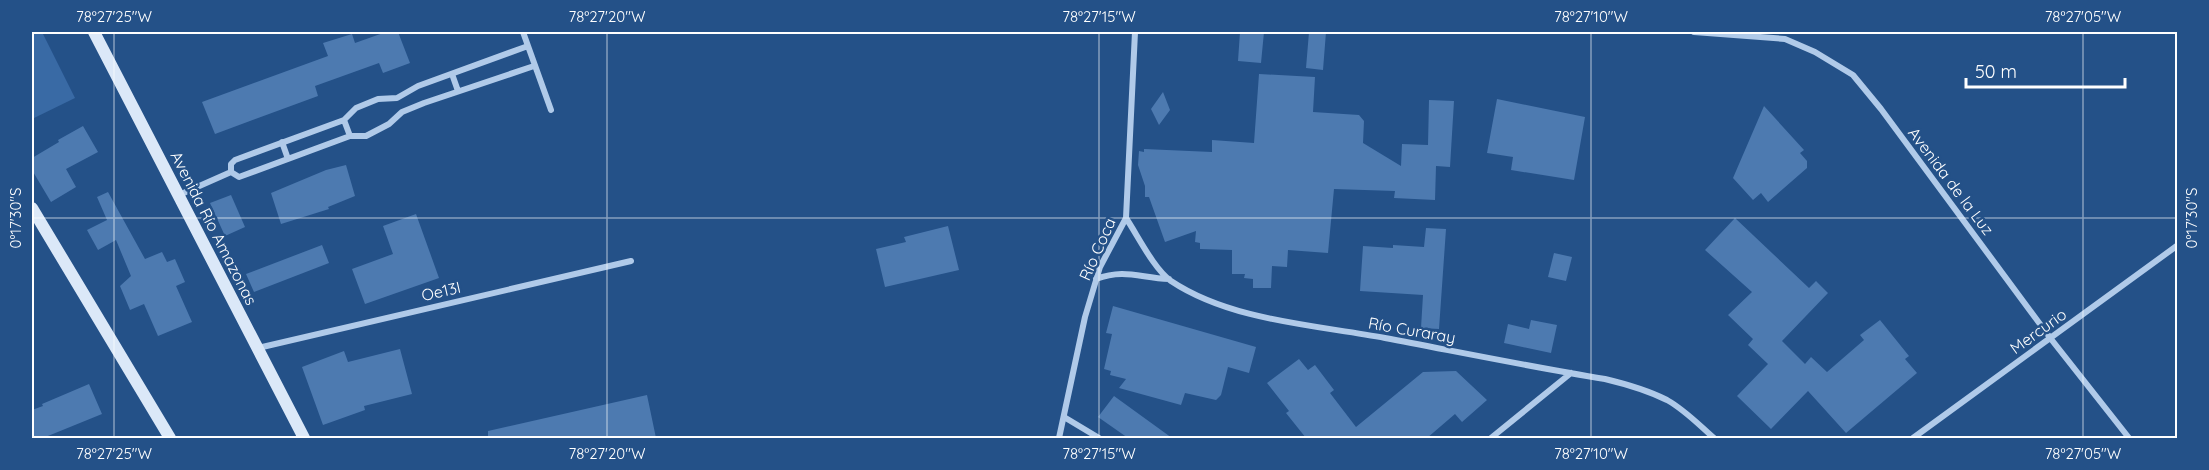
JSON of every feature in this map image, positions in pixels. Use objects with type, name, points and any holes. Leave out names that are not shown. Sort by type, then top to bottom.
[{"type":"main road","name":"Avenida Río Amazonas","points":[[94,32],[304,438]]},
{"type":"main road","points":[[32,208],[36,225],[170,438]]},
{"type":"street","points":[[523,32],[551,110]]},
{"type":"street","name":"Río Coca","points":[[1059,438],[1085,317],[1096,279],[1126,218],[1135,32]]},
{"type":"street","name":"Avenida de la Luz","points":[[1694,32],[1785,39],[1815,52],[1853,75],[1881,109],[2051,339],[2129,438]]},
{"type":"street","points":[[231,172],[231,164],[235,160],[344,120],[356,108],[378,99],[397,98],[418,86],[528,46]]},
{"type":"street","points":[[231,172],[239,177],[350,136],[366,136],[390,124],[402,112],[534,66]]},
{"type":"street","points":[[452,74],[458,91]]},
{"type":"street","points":[[397,98],[402,112]]},
{"type":"street","points":[[344,120],[350,136]]},
{"type":"street","points":[[282,142],[288,159]]},
{"type":"street","points":[[179,195],[231,172]]},
{"type":"street","name":"Río Curaray","points":[[1126,218],[1168,279],[1214,303],[1287,322],[1634,386],[1668,401],[1714,438]]},
{"type":"street","name":"Mercurio","points":[[1913,438],[2178,244]]},
{"type":"street","name":"Oe13I","points":[[257,348],[631,261]]},
{"type":"street","points":[[1096,279],[1122,272],[1146,278],[1168,279]]},
{"type":"street","points":[[1491,438],[1571,373]]},
{"type":"street","points":[[1064,417],[1099,438]]},
{"type":"shaded area","points":[[32,32],[42,32],[75,98],[32,119]]},
{"type":"building","points":[[386,32],[398,32],[410,63],[383,73],[379,63],[315,86],[318,96],[215,134],[202,102],[328,56],[323,43],[352,34],[355,43]]},
{"type":"building","points":[[1240,32],[1264,32],[1261,63],[1238,61]]},
{"type":"building","points":[[1309,32],[1326,32],[1323,70],[1306,68]]},
{"type":"building","points":[[1259,74],[1315,77],[1313,112],[1359,115],[1364,121],[1363,143],[1401,166],[1402,144],[1428,145],[1429,100],[1454,101],[1450,167],[1436,166],[1435,200],[1394,198],[1395,191],[1334,189],[1328,253],[1288,250],[1287,267],[1272,266],[1271,288],[1253,288],[1253,279],[1244,278],[1245,274],[1232,274],[1232,250],[1200,249],[1200,243],[1195,242],[1196,231],[1165,242],[1149,197],[1145,197],[1145,186],[1138,165],[1139,151],[1144,152],[1144,149],[1212,152],[1212,140],[1254,143]]},
{"type":"building","points":[[1163,92],[1170,110],[1159,125],[1151,109]]},
{"type":"building","points":[[1497,99],[1585,117],[1574,180],[1511,170],[1513,157],[1487,153]]},
{"type":"building","points":[[1764,106],[1804,150],[1800,153],[1807,161],[1807,168],[1768,202],[1761,193],[1753,200],[1733,178]]},
{"type":"building","points":[[83,126],[98,152],[66,169],[76,187],[51,202],[32,170],[32,158]]},
{"type":"building","points":[[346,165],[355,196],[328,207],[329,209],[281,224],[271,193],[326,170]]},
{"type":"building","points":[[108,192],[145,259],[162,252],[167,262],[175,259],[185,282],[176,286],[192,322],[158,336],[144,304],[130,310],[120,286],[131,276],[116,240],[98,250],[87,230],[107,220],[97,197]]},
{"type":"building","points":[[231,195],[245,227],[225,236],[210,203]]},
{"type":"building","points":[[416,214],[439,278],[365,304],[352,269],[393,254],[383,226]]},
{"type":"building","points":[[1735,218],[1809,288],[1816,281],[1828,293],[1782,341],[1805,364],[1811,357],[1827,372],[1864,340],[1860,335],[1880,320],[1909,356],[1905,359],[1917,373],[1846,433],[1808,391],[1771,429],[1737,396],[1768,364],[1748,345],[1753,339],[1728,315],[1752,292],[1705,250]]},
{"type":"building","points":[[948,226],[959,270],[885,287],[876,249],[906,242],[904,237]]},
{"type":"building","points":[[1426,228],[1446,229],[1439,329],[1421,328],[1423,295],[1360,291],[1363,246],[1424,247]]},
{"type":"building","points":[[322,245],[329,263],[254,292],[246,274]]},
{"type":"building","points":[[1554,253],[1572,257],[1566,281],[1548,277]]},
{"type":"building","points":[[1113,306],[1256,347],[1249,373],[1228,367],[1221,395],[1216,400],[1185,393],[1181,405],[1119,388],[1126,379],[1110,375],[1111,371],[1104,369],[1112,334],[1106,333]]},
{"type":"building","points":[[1531,320],[1557,325],[1551,353],[1504,343],[1508,324],[1529,329]]},
{"type":"building","points":[[400,349],[412,394],[364,406],[365,410],[323,425],[302,367],[344,351],[348,362]]},
{"type":"building","points":[[1299,359],[1308,370],[1315,365],[1334,390],[1330,393],[1356,427],[1423,372],[1456,371],[1487,400],[1462,422],[1455,414],[1427,438],[1306,438],[1286,413],[1289,411],[1267,383]]},
{"type":"building","points":[[89,384],[102,414],[43,438],[32,438],[32,410]]},
{"type":"building","points":[[647,395],[656,438],[488,438],[488,431]]},
{"type":"building","points":[[1114,396],[1172,438],[1128,438],[1098,417]]}]
